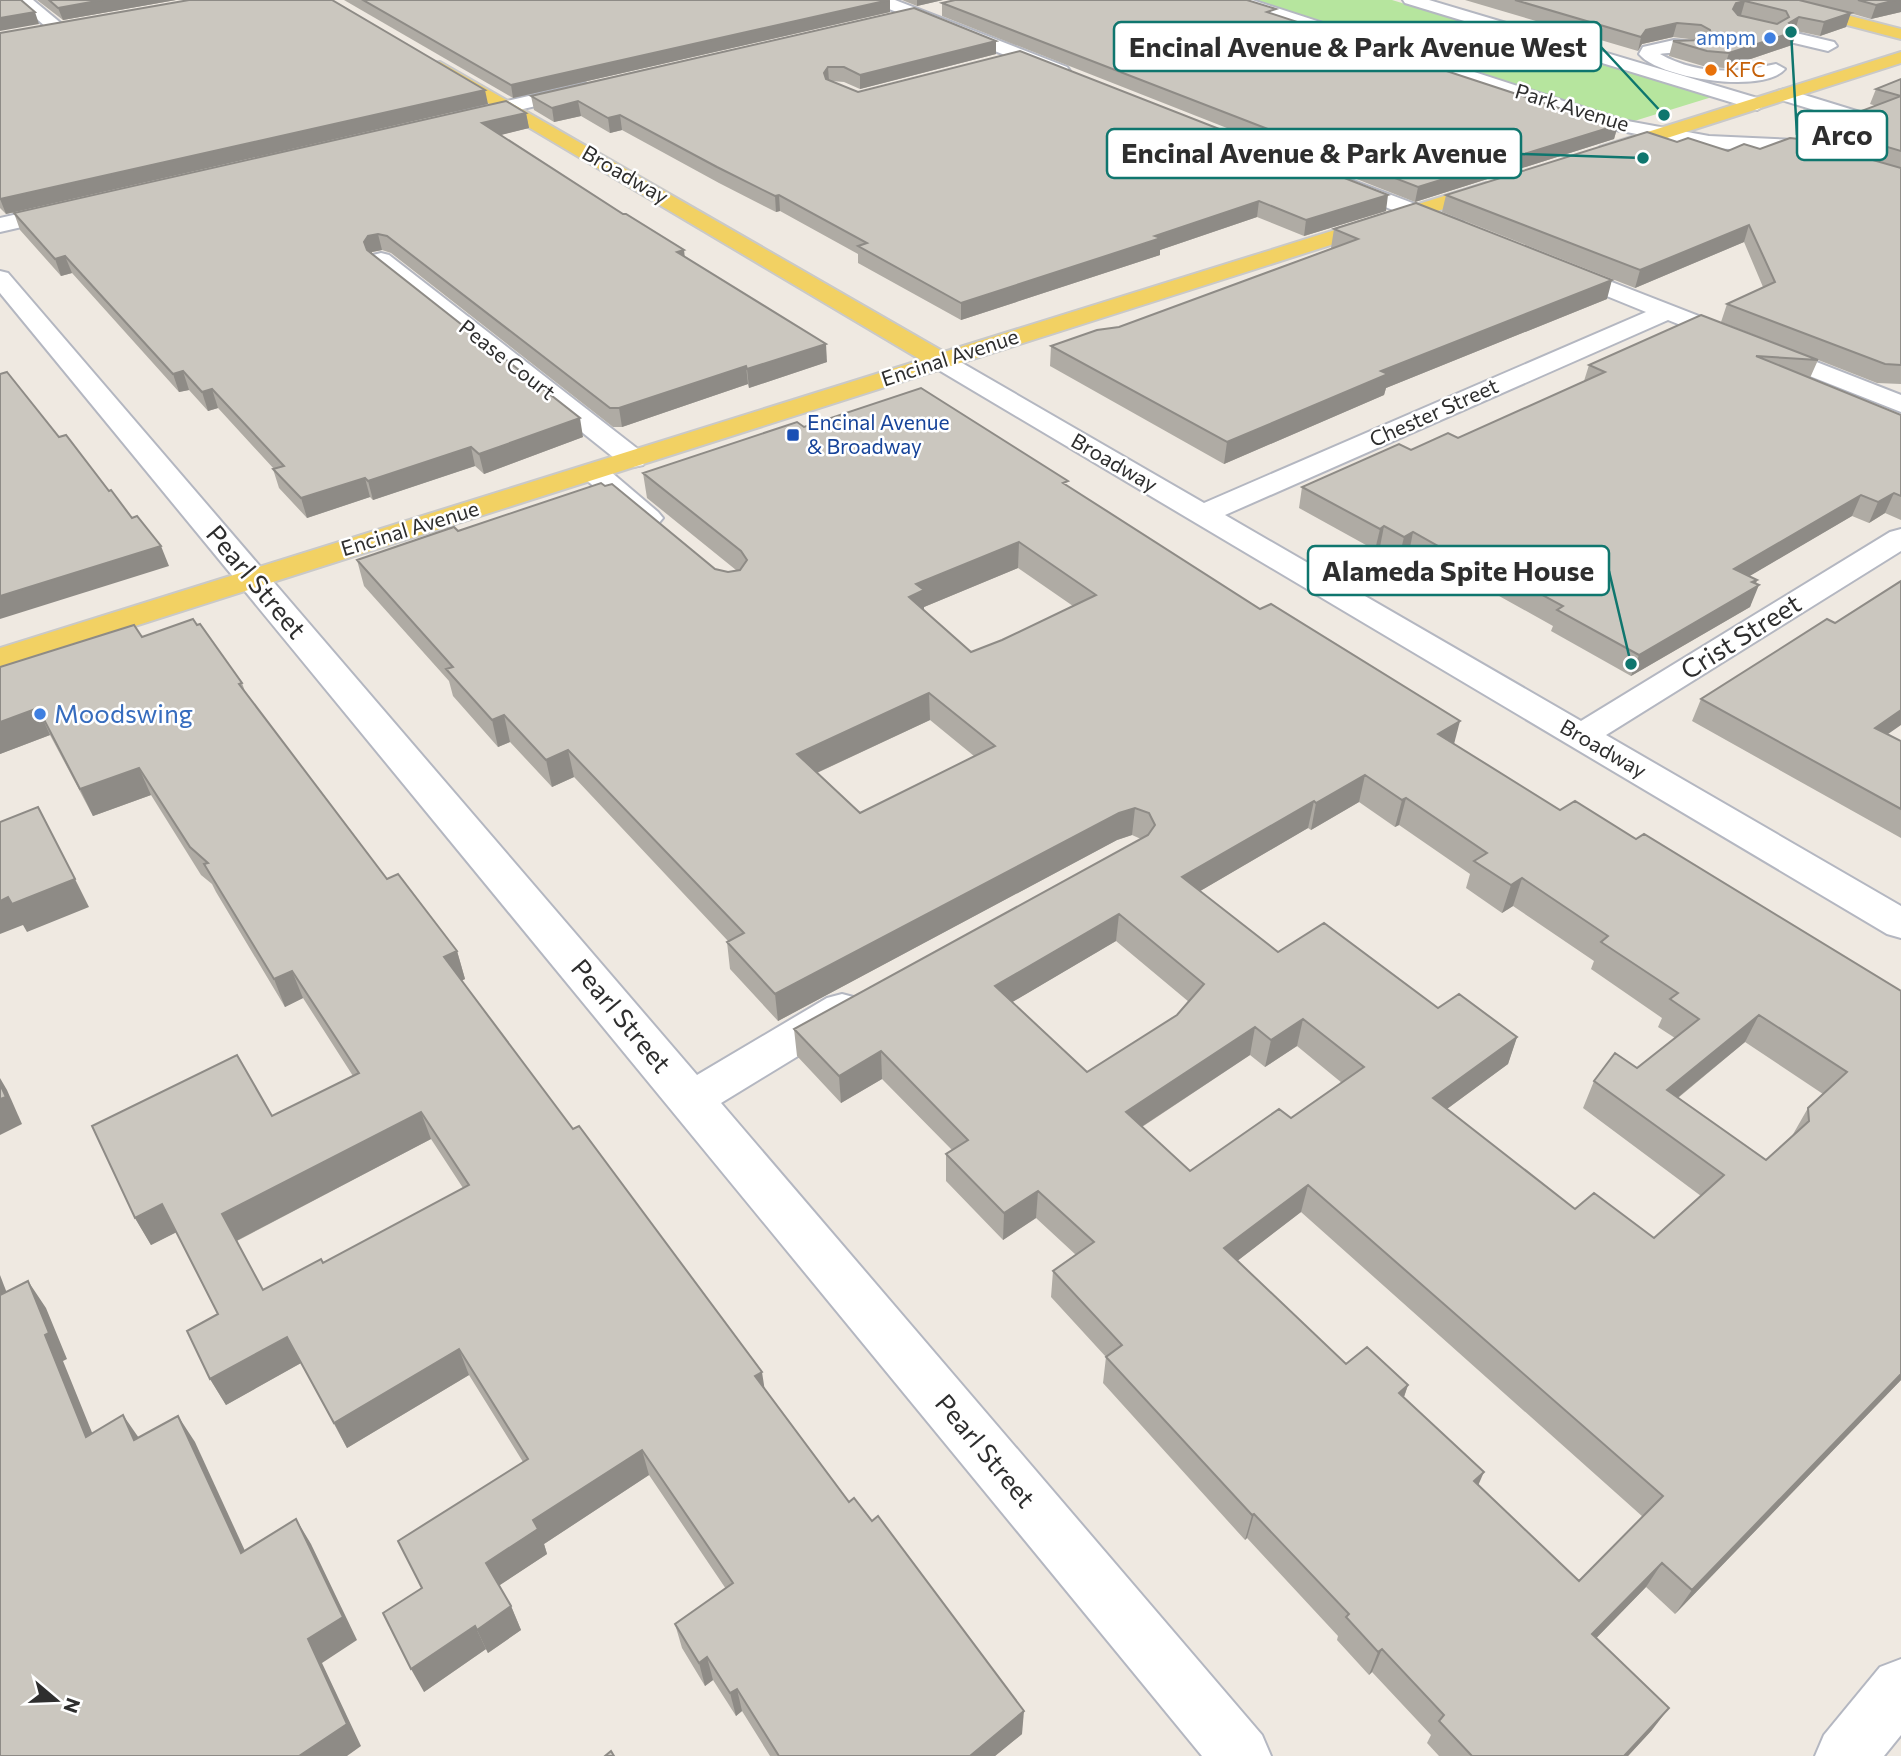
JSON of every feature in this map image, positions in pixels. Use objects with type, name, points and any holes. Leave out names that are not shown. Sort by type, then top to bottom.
[{"type":"main road","points":[[1779,5],[1901,34]]},
{"type":"main road","points":[[1589,157],[1901,57]]},
{"type":"main road","name":"Broadway","points":[[430,61],[941,361]]},
{"type":"main road","name":"Encinal Avenue","points":[[0,659],[1509,182]]},
{"type":"street","points":[[23,0],[66,28],[36,33]]},
{"type":"street","points":[[880,0],[1083,80]]},
{"type":"street","name":"Park Avenue","points":[[1235,0],[1618,124],[1709,142],[1810,148]]},
{"type":"street","points":[[1412,0],[1756,104]]},
{"type":"street","points":[[875,23],[951,5]]},
{"type":"street","points":[[1779,5],[1810,34]]},
{"type":"street","points":[[1696,47],[1662,47],[1648,54],[1657,60],[1723,79],[1748,79],[1776,69]]},
{"type":"street","points":[[990,65],[1022,56]]},
{"type":"street","points":[[449,120],[609,83]]},
{"type":"street","points":[[1709,119],[1810,148],[1848,138],[1836,134],[1833,125],[1856,117],[1785,95]]},
{"type":"street","points":[[1317,172],[1479,236]]},
{"type":"street","points":[[0,225],[82,206]]},
{"type":"street","name":"Pease Court","points":[[381,260],[633,459]]},
{"type":"street","points":[[1541,261],[1901,404]]},
{"type":"street","name":"Pearl Street","points":[[0,278],[1241,1756]]},
{"type":"street","name":"Chester Street","points":[[1202,514],[1666,312]]},
{"type":"street","name":"Broadway","points":[[941,361],[1901,925]]},
{"type":"street","points":[[593,472],[667,533]]},
{"type":"street","name":"Crist Street","points":[[1581,736],[1901,538]]},
{"type":"street","points":[[691,1100],[762,1058],[783,1041],[879,989]]},
{"type":"street","points":[[1845,1756],[1901,1688]]},
{"type":"green space","points":[[1252,0],[1392,0],[1712,97],[1631,122]]},
{"type":"building","points":[[0,0],[21,0],[35,12],[0,18]]},
{"type":"building","points":[[49,0],[102,0],[58,8]]},
{"type":"building","points":[[189,0],[332,0],[485,90],[0,199],[0,33]]},
{"type":"building","points":[[363,0],[889,0],[511,85]]},
{"type":"building","points":[[955,0],[1247,0],[1276,9],[1267,12],[1618,125],[1418,187],[942,3]]},
{"type":"building","points":[[1515,0],[1799,0],[1851,13],[1824,22],[1799,17],[1789,23],[1797,31],[1729,53],[1707,51],[1673,41],[1701,40],[1711,35],[1710,30],[1701,25],[1677,23],[1646,30],[1641,37]],"holes":[[[1745,1],[1786,11],[1789,17],[1777,24],[1738,15],[1733,9],[1736,3]]]},
{"type":"building","points":[[1858,0],[1896,0],[1876,5]]},
{"type":"building","points":[[914,8],[996,41],[860,75],[844,67],[828,67],[824,73],[826,79],[858,92],[1020,51],[1388,195],[1306,220],[1259,201],[1155,236],[1161,238],[961,303],[858,246],[867,243],[779,195],[775,196],[717,167],[620,115],[608,118],[578,101],[552,108],[531,96]]},
{"type":"building","points":[[1901,79],[1901,96],[1876,89]]},
{"type":"building","points":[[1901,96],[1901,151],[1820,127],[1832,122],[1853,131],[1861,129],[1866,122],[1856,113]]},
{"type":"building","points":[[506,101],[526,113],[482,123],[684,250],[677,252],[826,344],[747,369],[746,366],[619,408],[610,408],[387,236],[368,236],[364,242],[367,250],[580,418],[479,454],[471,447],[368,481],[365,478],[301,498],[273,469],[284,466],[212,389],[202,392],[183,371],[173,374],[65,256],[55,259],[14,213]]},
{"type":"building","points":[[1647,132],[1677,142],[1688,138],[1728,151],[1744,144],[1760,149],[1790,138],[1799,139],[1901,168],[1901,365],[1885,364],[1727,304],[1775,282],[1749,225],[1640,270],[1446,195]]},
{"type":"building","points":[[1416,203],[1612,280],[1381,371],[1388,374],[1227,442],[1051,346],[1097,330],[1119,327],[1358,239],[1334,229]]},
{"type":"building","points":[[1701,315],[1818,360],[1756,356],[1901,415],[1901,496],[1894,493],[1878,502],[1861,495],[1734,569],[1757,580],[1752,582],[1759,585],[1639,655],[1557,610],[1563,606],[1470,556],[1463,560],[1413,532],[1404,537],[1384,526],[1380,529],[1302,487],[1399,444],[1411,450],[1448,433],[1458,438],[1605,372],[1589,365]]},
{"type":"building","points":[[7,372],[59,437],[66,435],[132,518],[137,516],[161,546],[0,596],[0,374]]},
{"type":"building","points":[[921,388],[1068,481],[1063,483],[1260,609],[1271,604],[1460,721],[1438,734],[1560,810],[1575,801],[1636,839],[1644,834],[1901,991],[1901,1374],[1692,1590],[1662,1563],[1592,1634],[1669,1708],[1624,1756],[1472,1756],[1439,1721],[1444,1715],[1382,1649],[1378,1652],[1346,1617],[1349,1614],[1254,1514],[1252,1515],[1106,1357],[1122,1345],[1053,1271],[1094,1242],[1038,1191],[1004,1213],[946,1154],[968,1140],[881,1051],[839,1076],[794,1029],[1148,835],[1155,825],[1149,813],[1135,808],[1119,813],[775,994],[727,942],[744,933],[568,750],[546,760],[504,715],[492,720],[446,669],[453,667],[357,560],[454,527],[458,531],[601,483],[605,486],[612,484],[715,569],[728,572],[740,570],[747,560],[741,551],[643,473],[797,422],[804,427]],"holes":[[[1019,542],[1096,595],[971,652],[909,597],[924,590],[916,584]],[[929,693],[995,746],[860,813],[797,754]],[[1365,775],[1402,800],[1406,798],[1487,853],[1474,861],[1511,885],[1522,878],[1608,936],[1601,942],[1678,993],[1670,999],[1699,1019],[1637,1068],[1615,1053],[1594,1081],[1724,1175],[1654,1238],[1594,1193],[1575,1209],[1433,1098],[1517,1037],[1459,994],[1438,1008],[1324,923],[1278,952],[1182,877],[1314,801],[1316,803]],[[1119,914],[1204,984],[1177,1015],[1087,1072],[995,986]],[[1759,1015],[1847,1072],[1808,1108],[1809,1121],[1766,1160],[1667,1090]],[[1303,1019],[1364,1067],[1291,1118],[1279,1109],[1190,1171],[1126,1112],[1255,1027],[1271,1040]],[[1308,1185],[1663,1496],[1579,1581],[1474,1481],[1484,1472],[1399,1393],[1408,1385],[1367,1347],[1346,1364],[1224,1248]]]},
{"type":"building","points":[[1901,581],[1901,710],[1875,728],[1901,741],[1901,809],[1701,699],[1827,619],[1835,623]]},
{"type":"building","points":[[193,619],[197,625],[200,624],[242,683],[239,684],[387,879],[398,874],[457,951],[444,957],[573,1129],[579,1126],[762,1372],[755,1376],[849,1502],[854,1498],[872,1521],[878,1516],[1024,1711],[970,1756],[779,1756],[737,1689],[730,1693],[707,1657],[699,1663],[675,1624],[733,1583],[642,1450],[533,1520],[538,1529],[486,1563],[511,1606],[477,1630],[475,1626],[411,1669],[383,1613],[422,1588],[398,1541],[528,1459],[459,1349],[334,1423],[287,1337],[210,1379],[187,1331],[218,1314],[162,1204],[135,1218],[92,1126],[237,1055],[272,1116],[359,1073],[292,971],[274,979],[204,864],[208,863],[190,847],[139,768],[80,789],[38,708],[0,722],[0,667],[134,625],[142,637]],"holes":[[[421,1112],[469,1185],[323,1263],[321,1259],[263,1290],[222,1214]]]},
{"type":"building","points":[[38,807],[75,879],[12,904],[8,897],[0,901],[0,822]]},
{"type":"building","points":[[0,1084],[6,1097],[0,1099]]},
{"type":"building","points":[[28,1281],[49,1333],[45,1335],[86,1437],[123,1415],[134,1440],[178,1416],[241,1553],[296,1519],[343,1617],[308,1639],[347,1724],[299,1756],[0,1756],[0,1295]]},
{"type":"tunnel","points":[[1785,28],[1807,34]]},
{"type":"place","name":"Arco","points":[[1791,32]]},
{"type":"place","name":"ampm","points":[[1770,38]]},
{"type":"place","name":"KFC","points":[[1711,70]]},
{"type":"place","name":"Encinal Avenue & Park Avenue West","points":[[1664,115]]},
{"type":"place","name":"Encinal Avenue & Park Avenue","points":[[1643,158]]},
{"type":"place","name":"Encinal Avenue & Broadway","points":[[793,435]]},
{"type":"place","name":"Alameda Spite House","points":[[1631,664]]},
{"type":"place","name":"Moodswing","points":[[40,714]]}]
